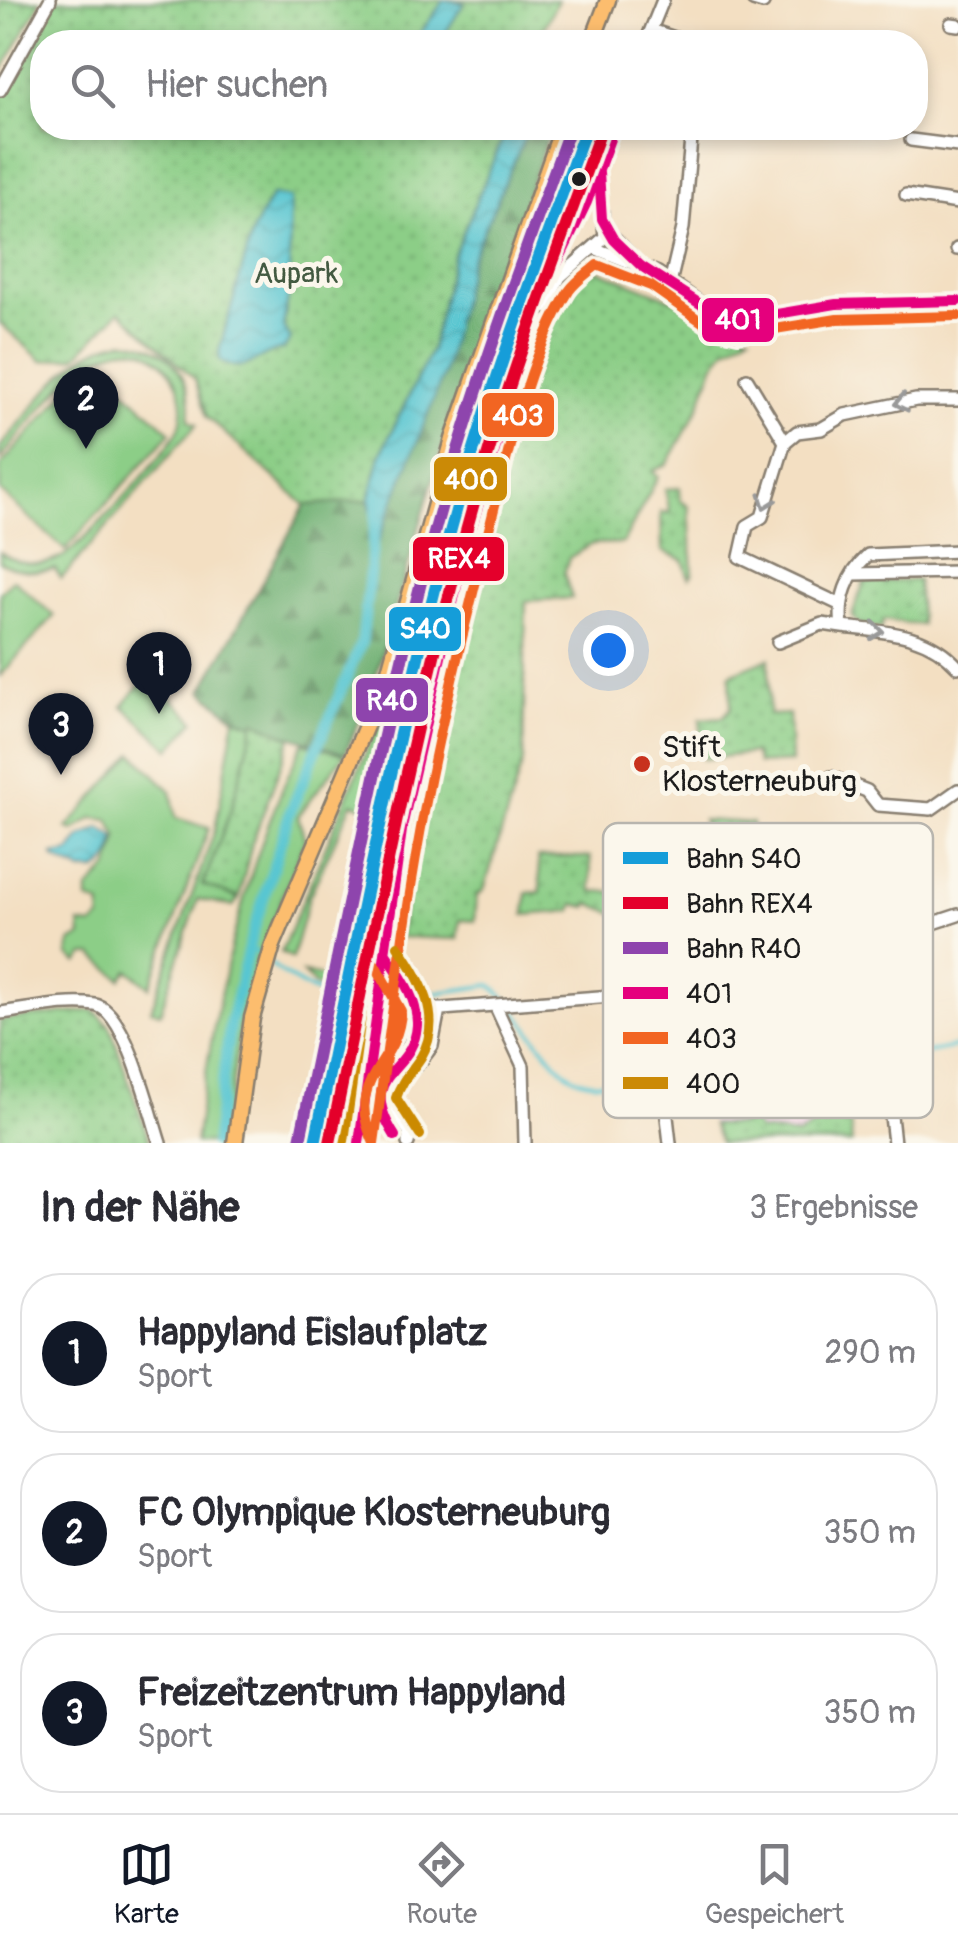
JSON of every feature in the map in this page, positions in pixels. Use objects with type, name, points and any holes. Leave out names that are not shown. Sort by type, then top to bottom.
[{"type":"main road","points":[[597,30],[608,0]]},
{"type":"main road","points":[[235,1143],[246,1050],[273,944],[388,674],[453,439],[558,140]]},
{"type":"street","points":[[33,30],[50,0]]},
{"type":"street","points":[[650,30],[662,0]]},
{"type":"street","points":[[0,90],[30,36]]},
{"type":"street","points":[[359,1143],[403,824],[425,718],[492,455],[548,279],[580,216],[609,140]]},
{"type":"street","points":[[670,283],[683,228],[691,140]]},
{"type":"street","points":[[911,140],[958,146]]},
{"type":"street","points":[[536,320],[560,277],[604,240],[600,162]]},
{"type":"street","points":[[906,195],[958,203]]},
{"type":"street","points":[[580,216],[593,214],[641,266]]},
{"type":"street","points":[[572,230],[578,244],[641,266],[720,316],[741,320],[836,304],[958,301]]},
{"type":"street","points":[[747,379],[785,442]]},
{"type":"street","points":[[839,604],[740,556],[748,526],[762,517],[785,442],[797,432],[820,429],[846,416],[916,400],[958,400]]},
{"type":"street","points":[[842,627],[839,604],[853,574],[868,555],[958,551]]},
{"type":"street","points":[[853,574],[958,572]]},
{"type":"street","points":[[778,642],[822,624],[902,634],[958,649]]},
{"type":"street","points":[[941,647],[958,666]]},
{"type":"street","points":[[832,777],[868,791],[878,805],[932,809],[958,790]]},
{"type":"street","points":[[933,924],[958,915]]},
{"type":"street","points":[[386,954],[415,1007],[409,1048],[422,1059]]},
{"type":"street","points":[[377,1014],[415,1007],[439,1009],[603,997]]},
{"type":"street","points":[[0,1013],[94,1004],[109,1010],[122,1033],[160,1143]]},
{"type":"street","points":[[498,1004],[523,1066],[525,1143]]},
{"type":"street","points":[[409,1138],[394,1108],[400,1084],[432,1046],[439,1009]]},
{"type":"street","points":[[666,1118],[670,1143]]},
{"type":"street","points":[[891,1118],[894,1143]]},
{"type":"shaded area","points":[[576,140],[594,140],[507,385],[462,534],[421,696],[327,1143],[313,1143],[378,813],[443,538],[502,342]]},
{"type":"shaded area","points":[[709,1118],[861,1118],[850,1119],[852,1143],[720,1143]]},
{"type":"green space","points":[[0,0],[41,1],[0,75]]},
{"type":"green space","name":"Aupark","points":[[54,0],[558,0],[543,30],[37,30]]},
{"type":"green space","name":"Aupark","points":[[30,44],[30,140],[502,140],[453,257],[431,350],[380,456],[369,500],[305,505],[207,417],[195,379],[120,311],[76,357],[42,361],[0,323],[0,98]]},
{"type":"green space","points":[[524,140],[547,140],[469,358],[370,695],[345,754],[235,718],[202,691],[305,505],[369,500],[379,540],[470,261]]},
{"type":"green space","points":[[568,140],[576,140],[502,342],[443,538],[342,990],[316,986],[303,973],[335,979],[371,809],[352,803],[309,897],[292,958],[281,952],[394,686],[473,409]]},
{"type":"green space","points":[[598,270],[677,301],[694,314],[750,334],[726,349],[714,365],[699,407],[667,465],[652,471],[658,477],[623,543],[592,544],[569,558],[564,574],[572,598],[526,601],[523,761],[484,890],[477,895],[475,921],[460,920],[458,939],[399,937],[428,766],[487,516],[554,309],[569,281],[574,284],[584,272]]},
{"type":"green space","points":[[126,341],[154,349],[176,366],[188,390],[189,420],[197,424],[61,579],[55,569],[27,571],[0,562],[0,552],[36,564],[51,562],[68,552],[142,478],[178,430],[182,400],[170,372],[148,353],[125,349],[101,357],[77,373],[0,459],[0,447],[71,367],[106,345]]},
{"type":"green space","points":[[93,362],[171,432],[65,550],[0,491],[0,466]]},
{"type":"green space","points":[[680,488],[680,500],[689,507],[693,573],[689,578],[683,560],[662,551],[661,512],[670,513],[665,489]]},
{"type":"green space","points":[[13,579],[54,616],[0,676],[0,593]]},
{"type":"green space","points":[[917,580],[921,625],[883,620],[881,629],[859,624],[852,616],[864,582]]},
{"type":"green space","points":[[769,658],[769,715],[789,714],[791,762],[758,764],[754,753],[703,759],[700,719],[723,717],[731,708],[730,674]]},
{"type":"green space","points":[[154,681],[195,721],[170,749],[123,706],[142,682]]},
{"type":"green space","points":[[235,718],[255,721],[231,810],[203,885],[239,898],[233,906],[198,899],[160,1013],[151,1010],[215,830]]},
{"type":"green space","points":[[255,721],[291,738],[252,843],[239,898],[203,885],[231,810]]},
{"type":"green space","points":[[303,743],[345,754],[298,816],[305,840],[256,965],[239,1033],[225,1143],[195,1143],[233,938],[263,840]]},
{"type":"green space","points":[[133,753],[171,791],[176,818],[209,828],[150,987],[128,970],[121,979],[93,955],[85,955],[78,963],[68,955],[71,942],[81,936],[80,924],[92,926],[100,919],[101,905],[88,900],[88,890],[109,868],[118,838],[109,820],[93,818],[73,831],[67,828]]},
{"type":"green space","points":[[703,820],[752,823],[703,823]]},
{"type":"green space","points":[[538,857],[590,857],[592,891],[603,891],[603,909],[589,903],[587,907],[574,904],[572,911],[525,915],[527,893],[541,892]]},
{"type":"green space","points":[[94,1010],[110,1026],[150,1143],[0,1143],[0,1020]]},
{"type":"green space","points":[[751,1118],[758,1130],[798,1135],[827,1118],[850,1119],[852,1143],[720,1143],[712,1124],[741,1125]]},
{"type":"water","points":[[444,0],[464,3],[447,30],[423,30]]},
{"type":"water","points":[[502,140],[524,140],[470,261],[444,373],[378,542],[369,500],[380,456],[431,350],[453,257]]},
{"type":"water","points":[[272,195],[290,198],[289,294],[283,327],[291,339],[284,349],[245,365],[230,365],[220,361],[219,351],[253,230]]},
{"type":"water","points":[[100,828],[115,837],[110,856],[97,871],[81,871],[54,858],[53,855],[70,852],[81,837]]},
{"type":"waterway","points":[[215,1143],[230,1024],[249,946],[290,812],[362,641],[377,507]]},
{"type":"waterway","points":[[249,946],[264,958]]},
{"type":"waterway","points":[[271,964],[303,986],[334,997],[406,997]]},
{"type":"waterway","points":[[415,996],[491,985],[508,1001]]},
{"type":"waterway","points":[[514,1009],[561,1068],[574,1077],[603,1082]]},
{"type":"waterway","points":[[933,1051],[958,1046]]},
{"type":"rail line","name":"R40","points":[[300,1140],[368,809],[426,562],[477,391],[566,140]]},
{"type":"rail line","name":"S40","points":[[315,1143],[383,813],[441,567],[491,396],[582,140]]},
{"type":"rail line","name":"REX4","points":[[330,1143],[398,816],[455,572],[505,401],[597,140]]},
{"type":"transit line","name":"400","points":[[344,1141],[388,821],[450,548],[525,297],[573,196],[594,140]]},
{"type":"transit line","name":"401","points":[[359,1143],[403,823],[465,551],[539,302],[587,202],[610,140]]},
{"type":"transit line","name":"401","points":[[599,172],[602,219],[614,240],[641,266],[719,316],[741,320],[836,304],[958,301]]},
{"type":"transit line","name":"403","points":[[401,956],[438,741],[504,469],[542,345],[572,287],[597,265],[651,286],[712,329],[738,335],[837,319],[958,316]]},
{"type":"transit line","name":"403","points":[[374,1143],[404,929]]},
{"type":"transit line","name":"400","points":[[398,946],[415,972],[430,1013],[428,1042],[396,1098],[420,1135]]},
{"type":"transit line","name":"401","points":[[386,954],[407,988],[417,1015],[414,1041],[383,1085],[384,1115],[395,1136]]},
{"type":"transit line","name":"403","points":[[374,963],[401,1011],[398,1030],[364,1102],[374,1143]]},
{"type":"place","name":"FC Olympique Klosterneuburg","points":[[86,449]]},
{"type":"place","name":"Happyland Eislaufplatz","points":[[159,714]]},
{"type":"place","name":"Stift Klosterneuburg","points":[[642,764]]},
{"type":"place","name":"Freizeitzentrum Happyland","points":[[61,775]]}]
